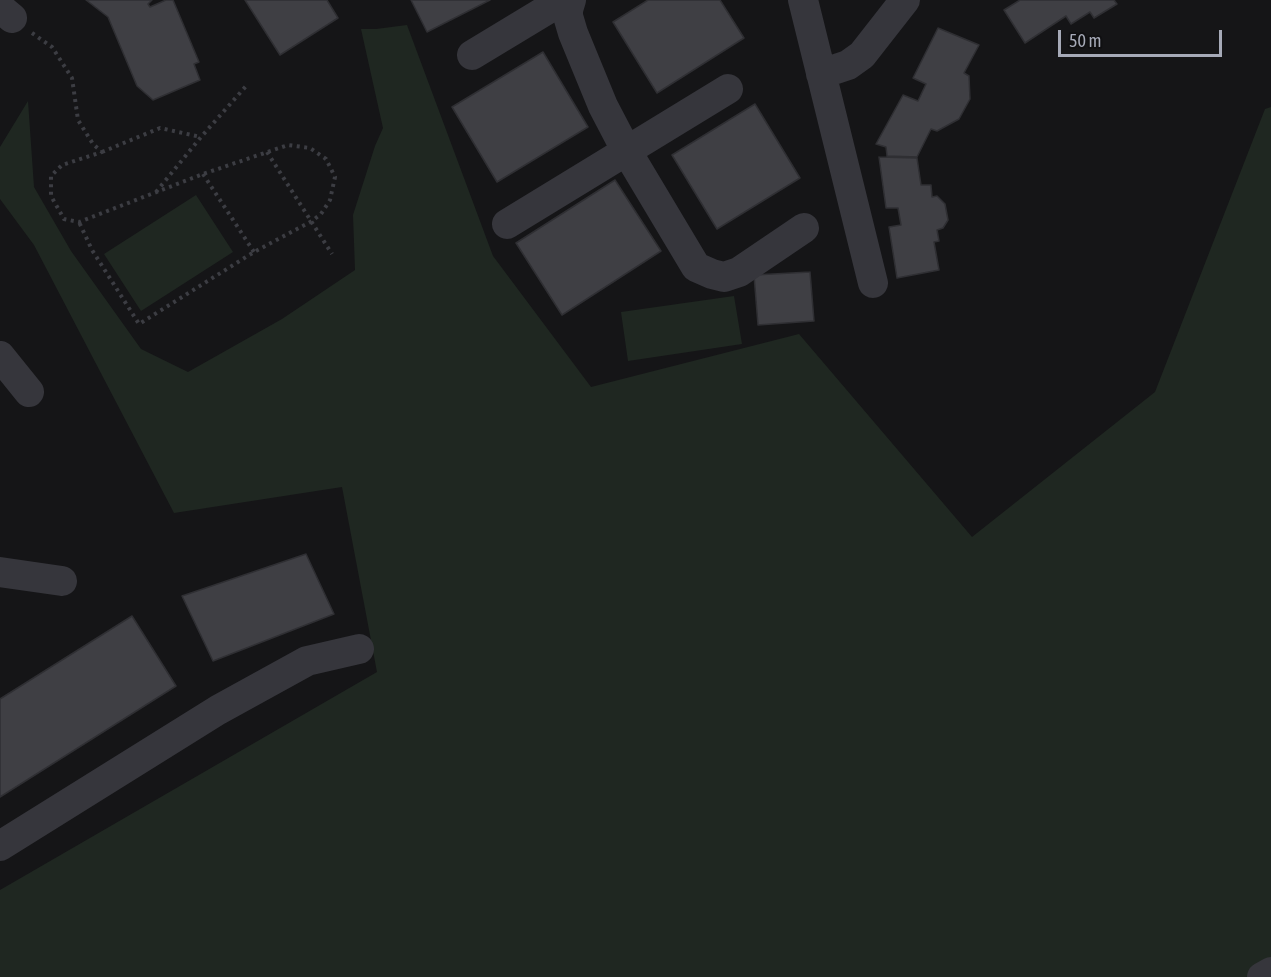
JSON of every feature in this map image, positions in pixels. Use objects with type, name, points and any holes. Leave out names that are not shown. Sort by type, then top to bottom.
[{"type":"street","points":[[472,55],[563,0]]},
{"type":"street","points":[[571,0],[568,16],[573,33],[603,106],[626,150],[696,267],[724,277],[739,272],[804,228]]},
{"type":"street","points":[[804,0],[873,283]]},
{"type":"street","points":[[821,74],[848,64],[862,55],[905,0]]},
{"type":"street","points":[[507,224],[728,89]]},
{"type":"street","points":[[0,356],[29,392]]},
{"type":"street","points":[[0,572],[62,581]]},
{"type":"street","points":[[0,846],[218,710],[307,661],[359,649]]},
{"type":"street","points":[[1262,977],[1271,972]]},
{"type":"path","points":[[6,13],[52,47],[72,78],[78,120],[93,144],[102,152]]},
{"type":"path","points":[[155,193],[247,85]]},
{"type":"path","points":[[79,222],[92,250],[139,324],[254,252],[312,221],[321,214],[330,200],[335,177],[326,159],[310,148],[288,145],[203,174],[79,222],[64,219],[51,195],[51,176],[62,165],[102,152],[160,128],[201,137]]},
{"type":"path","points":[[267,152],[332,254]]},
{"type":"path","points":[[203,174],[254,252]]},
{"type":"shaded area","points":[[407,25],[493,256],[591,387],[799,334],[972,537],[1155,392],[1265,109],[1271,107],[1271,977],[0,977],[0,890],[377,672],[342,487],[174,513],[34,245],[0,199],[0,147],[28,101],[34,187],[71,251],[141,349],[188,372],[282,319],[355,270],[353,215],[383,128],[361,29]]},
{"type":"shaded area","points":[[196,195],[233,252],[141,311],[104,254]]},
{"type":"shaded area","points":[[734,296],[742,344],[628,361],[621,312]]},
{"type":"building","points":[[86,0],[152,0],[148,4],[150,7],[166,0],[173,0],[199,62],[194,64],[200,80],[153,100],[137,86],[108,17]]},
{"type":"building","points":[[245,0],[327,0],[338,18],[280,55]]},
{"type":"building","points":[[411,0],[490,0],[427,32]]},
{"type":"building","points":[[648,0],[720,0],[744,38],[657,93],[613,22]]},
{"type":"building","points":[[1020,0],[1114,0],[1117,4],[1094,18],[1090,12],[1071,24],[1066,16],[1025,43],[1004,10]]},
{"type":"building","points":[[938,28],[979,45],[964,73],[969,76],[970,99],[959,119],[937,131],[931,129],[917,157],[887,156],[886,147],[876,144],[903,95],[918,101],[926,84],[913,78]]},
{"type":"building","points":[[543,52],[588,127],[497,182],[452,107]]},
{"type":"building","points":[[755,104],[800,178],[717,229],[672,155]]},
{"type":"building","points":[[879,157],[917,158],[921,185],[931,185],[932,197],[937,196],[945,204],[948,220],[943,228],[937,230],[939,241],[934,242],[939,270],[897,278],[889,227],[901,225],[898,208],[886,208]]},
{"type":"building","points":[[615,180],[661,251],[562,315],[516,243]]},
{"type":"building","points":[[810,272],[814,321],[758,325],[754,275]]},
{"type":"building","points":[[306,554],[334,614],[213,661],[182,596]]},
{"type":"building","points":[[132,616],[176,686],[0,797],[0,699]]}]
